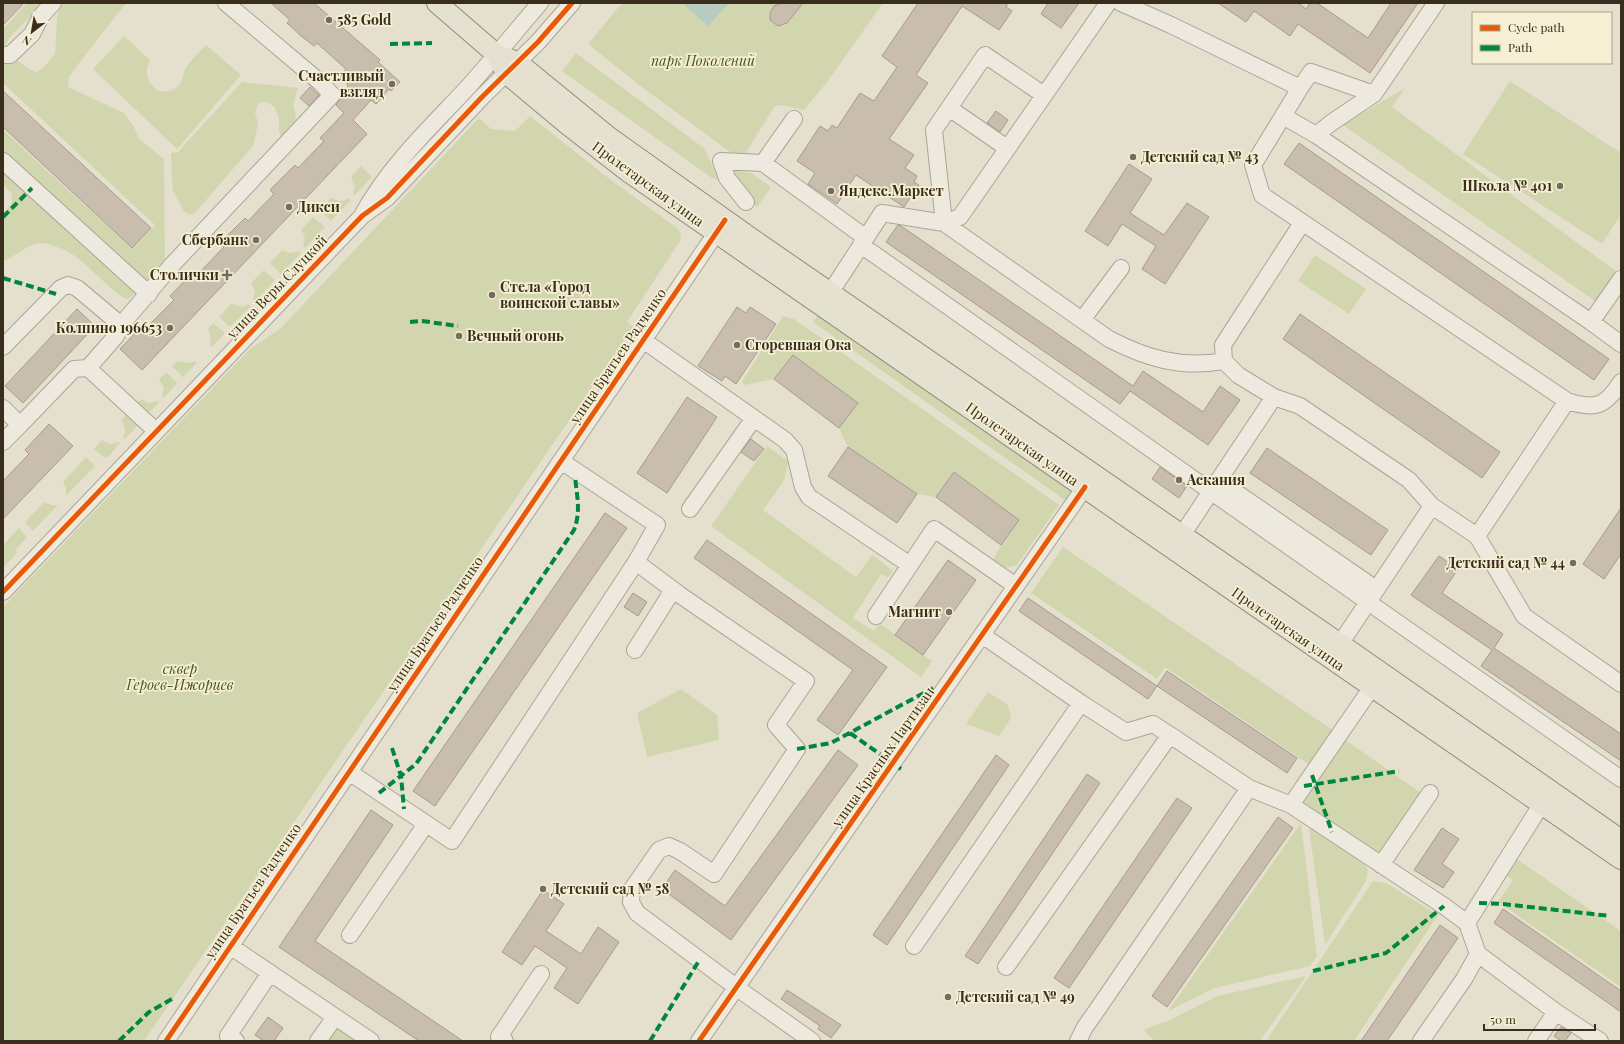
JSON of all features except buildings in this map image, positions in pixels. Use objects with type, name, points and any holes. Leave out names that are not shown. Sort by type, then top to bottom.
[{"type":"main road","name":"Пролетарская улица","points":[[437,3],[512,68],[610,138],[720,226],[1085,487],[1541,805],[1621,859]]},
{"type":"main road","name":"Пролетарская улица","points":[[720,226],[830,293],[1340,644],[1621,840]]},
{"type":"street","points":[[3,55],[10,55],[32,34],[41,16],[53,3]]},
{"type":"street","points":[[3,442],[74,369],[88,368],[116,336],[121,325],[149,294],[176,260],[332,95],[226,3]]},
{"type":"street","name":"улица Веры Слуцкой","points":[[362,216],[376,190],[396,164],[470,86],[540,3]]},
{"type":"street","name":"улица Веры Слуцкой","points":[[3,592],[362,216],[387,198],[538,42],[572,3]]},
{"type":"street","points":[[944,223],[960,217],[1108,3]]},
{"type":"street","points":[[1121,3],[1171,24],[1300,88]]},
{"type":"street","points":[[1316,135],[1374,94],[1436,3]]},
{"type":"street","points":[[944,223],[934,130],[985,55],[1044,95]]},
{"type":"street","points":[[1374,94],[1311,72],[1253,165],[1262,195],[1567,401],[1584,407],[1604,403],[1621,382]]},
{"type":"street","points":[[949,108],[1007,148]]},
{"type":"street","points":[[1284,116],[1316,135],[1621,344]]},
{"type":"street","points":[[763,163],[794,119]]},
{"type":"street","points":[[746,202],[727,178],[721,160],[763,163],[864,242],[1372,596],[1621,779]]},
{"type":"street","points":[[3,162],[149,294]]},
{"type":"street","points":[[830,293],[882,214],[944,223],[1109,339],[1133,351],[1164,361],[1210,363],[1224,361]]},
{"type":"street","points":[[1302,223],[1223,344],[1224,361],[1238,375],[1274,397],[1300,406],[1409,480],[1432,506],[1477,536],[1524,616],[1621,684]]},
{"type":"street","name":"улица Братьев Радченко","points":[[166,1041],[720,226]]},
{"type":"street","points":[[1082,320],[1121,268]]},
{"type":"street","points":[[3,347],[61,288],[68,285],[77,288],[121,325]]},
{"type":"street","points":[[1591,322],[1619,287]]},
{"type":"street","points":[[643,340],[785,440],[794,450],[802,487],[810,497],[910,565]]},
{"type":"street","points":[[88,368],[156,431]]},
{"type":"street","points":[[1182,535],[1274,397]]},
{"type":"street","points":[[1477,536],[1567,401]]},
{"type":"street","points":[[3,408],[20,425]]},
{"type":"street","points":[[690,509],[754,418]]},
{"type":"street","points":[[349,772],[452,841],[636,562],[657,525],[561,461]]},
{"type":"street","name":"улица Красных Партизан","points":[[700,1041],[1085,487]]},
{"type":"street","points":[[1340,644],[1432,506]]},
{"type":"street","points":[[876,616],[934,529],[1016,586]]},
{"type":"street","points":[[636,562],[673,590],[806,682],[776,725],[797,750],[714,874],[680,851],[669,846],[659,850],[632,889],[631,902],[637,912],[812,1041]]},
{"type":"street","points":[[635,650],[673,590]]},
{"type":"street","points":[[982,635],[1126,732],[1153,724],[1249,788],[1291,805],[1467,923],[1478,954],[1556,1012],[1600,1041]]},
{"type":"street","points":[[1291,805],[1372,687]]},
{"type":"street","points":[[914,946],[1081,703]]},
{"type":"street","points":[[1006,967],[1170,735]]},
{"type":"street","points":[[1078,1041],[1093,1015],[1249,788]]},
{"type":"street","points":[[1381,865],[1430,793]]},
{"type":"street","points":[[1467,923],[1541,805]]},
{"type":"street","points":[[350,935],[426,824]]},
{"type":"street","points":[[230,946],[372,1041]]},
{"type":"street","points":[[1421,1041],[1464,979],[1478,954]]},
{"type":"street","points":[[236,1041],[228,1036],[270,973]]},
{"type":"street","points":[[505,1041],[499,1037],[541,974]]},
{"type":"street","points":[[1536,1041],[1556,1012]]},
{"type":"street","points":[[318,1041],[334,1016]]},
{"type":"green space","points":[[27,3],[43,3],[10,37],[5,47],[19,62],[36,72],[44,67],[55,54],[57,19],[61,3],[126,3],[69,77],[68,87],[124,113],[133,125],[139,139],[164,159],[165,261],[130,298],[126,299],[117,293],[75,256],[65,250],[48,244],[42,243],[32,245],[3,261],[3,217],[12,201],[11,192],[3,185],[3,130],[132,249],[155,225],[3,83],[3,29]]},
{"type":"green space","name":"парк Поколений","points":[[622,3],[883,3],[827,82],[804,110],[783,105],[775,106],[741,160],[639,85],[588,44]]},
{"type":"green space","points":[[124,36],[150,60],[147,67],[149,81],[158,90],[164,92],[170,91],[177,87],[181,82],[188,65],[206,45],[241,75],[177,149],[93,69]]},
{"type":"green space","points":[[576,53],[705,149],[719,181],[712,178],[562,71]]},
{"type":"green space","points":[[1510,81],[1621,153],[1621,214],[1602,244],[1463,154]]},
{"type":"green space","points":[[242,82],[298,88],[293,104],[296,117],[294,126],[286,138],[281,137],[279,130],[279,119],[275,107],[266,102],[259,103],[255,112],[258,124],[253,146],[194,214],[188,214],[184,211],[173,191],[171,153],[178,152]]},
{"type":"green space","points":[[1405,88],[1392,107],[1617,272],[1595,301],[1343,125]]},
{"type":"green space","name":"сквер Героев-Ижорцев","points":[[530,116],[611,180],[677,228],[681,234],[680,241],[627,322],[633,327],[144,1041],[3,1041],[3,607],[250,349],[281,328],[479,118],[491,129],[515,131]]},
{"type":"green space","points":[[361,166],[372,177],[355,195],[353,193],[355,186],[351,177]]},
{"type":"green space","points":[[732,170],[751,173],[771,187],[757,207],[742,191]]},
{"type":"green space","points":[[332,197],[338,201],[348,198],[351,200],[331,221],[319,210]]},
{"type":"green space","points":[[313,217],[325,227],[305,248],[303,246],[305,236],[301,230]]},
{"type":"green space","points":[[282,250],[290,253],[299,251],[301,253],[281,274],[270,263]]},
{"type":"green space","points":[[1315,255],[1366,289],[1349,314],[1298,281]]},
{"type":"green space","points":[[264,270],[275,280],[255,301],[253,299],[255,292],[251,283]]},
{"type":"green space","points":[[232,303],[240,306],[248,304],[251,306],[230,327],[219,317]]},
{"type":"green space","points":[[818,315],[1069,489],[1070,493],[1066,501],[813,322]]},
{"type":"green space","points":[[783,316],[794,319],[1059,505],[1017,565],[1005,568],[992,562],[1001,545],[1019,520],[955,472],[936,497],[917,494],[848,447],[839,428],[858,403],[793,355],[774,379],[745,385],[742,382]]},
{"type":"green space","points":[[213,323],[225,333],[212,347],[210,345],[211,338],[208,329]]},
{"type":"green space","points":[[177,361],[189,363],[195,361],[197,363],[183,377],[172,366]]},
{"type":"green space","points":[[166,372],[177,383],[164,398],[162,396],[164,388],[159,380]]},
{"type":"green space","points":[[141,399],[149,403],[159,402],[147,415],[136,405]]},
{"type":"green space","points":[[128,413],[139,424],[125,439],[123,437],[125,428],[121,420]]},
{"type":"green space","points":[[102,440],[110,444],[120,443],[108,457],[103,457],[94,449]]},
{"type":"green space","points":[[767,446],[788,461],[785,477],[781,485],[763,510],[856,577],[872,555],[893,571],[888,578],[881,574],[853,618],[874,631],[879,623],[932,661],[921,677],[711,526]]},
{"type":"green space","points":[[86,457],[95,466],[66,496],[66,488],[63,482]]},
{"type":"green space","points":[[44,502],[51,505],[58,505],[33,531],[25,522]]},
{"type":"green space","points":[[19,528],[27,537],[16,549],[17,553],[3,568],[3,545]]},
{"type":"green space","points":[[1063,547],[1337,733],[1314,768],[1165,667],[1157,679],[1031,593]]},
{"type":"green space","points":[[681,689],[717,715],[719,740],[647,757],[637,713]]},
{"type":"green space","points":[[988,692],[1008,705],[1011,718],[999,736],[966,724]]},
{"type":"green space","points":[[1344,739],[1424,795],[1380,858],[1304,809],[1303,799]]},
{"type":"green space","points":[[1301,823],[1317,956],[1310,966],[1215,988],[1168,1011]]},
{"type":"green space","points":[[1309,828],[1361,860],[1368,870],[1366,881],[1325,945]]},
{"type":"green space","points":[[1514,857],[1621,931],[1621,987],[1498,902],[1513,880],[1503,873]]},
{"type":"green space","points":[[1373,881],[1386,883],[1438,915],[1354,1041],[1266,1041]]},
{"type":"green space","points":[[1306,976],[1260,1041],[1154,1041],[1144,1030],[1170,1020],[1217,996]]},
{"type":"green space","points":[[335,1026],[358,1041],[326,1041]]},
{"type":"shaded area","points":[[682,3],[729,3],[708,26]]},
{"type":"marked path","points":[[390,44],[432,43]]},
{"type":"marked path","points":[[3,217],[32,188]]},
{"type":"marked path","points":[[3,278],[56,294]]},
{"type":"marked path","points":[[410,322],[422,321],[458,326]]},
{"type":"marked path","points":[[379,793],[416,764],[574,530],[578,510],[575,477]]},
{"type":"marked path","points":[[797,749],[831,743],[933,688]]},
{"type":"marked path","points":[[850,733],[901,769]]},
{"type":"marked path","points":[[392,748],[401,776],[404,809]]},
{"type":"marked path","points":[[1304,786],[1399,771]]},
{"type":"marked path","points":[[1312,775],[1332,832]]},
{"type":"marked path","points":[[1479,903],[1503,904],[1610,916]]},
{"type":"marked path","points":[[1313,971],[1386,953],[1444,906]]},
{"type":"marked path","points":[[650,1041],[700,959]]},
{"type":"marked path","points":[[119,1041],[149,1012],[172,999]]},
{"type":"cycle path","points":[[3,592],[362,216],[387,198],[482,97],[538,42],[572,3]]},
{"type":"cycle path","points":[[166,1041],[725,220]]},
{"type":"cycle path","points":[[699,1041],[1085,487]]},
{"type":"place","name":"585 Gold","points":[[329,20]]},
{"type":"place","name":"Счастливый взгляд","points":[[392,84]]},
{"type":"place","name":"Детский сад № 43","points":[[1133,157]]},
{"type":"place","name":"Школа № 401","points":[[1560,186]]},
{"type":"place","name":"Яндекс.Маркет","points":[[831,191]]},
{"type":"place","name":"Дикси","points":[[289,207]]},
{"type":"place","name":"Сбербанк","points":[[256,240]]},
{"type":"place","name":"Столички","points":[[227,275]]},
{"type":"place","name":"Стела «Город воинской славы»","points":[[492,295]]},
{"type":"place","name":"Колпино 196653","points":[[170,328]]},
{"type":"place","name":"Вечный огонь","points":[[459,336]]},
{"type":"place","name":"Сгоревшая Ока","points":[[737,345]]},
{"type":"place","name":"Аскания","points":[[1179,480]]},
{"type":"place","name":"Детский сад № 44","points":[[1573,563]]},
{"type":"place","name":"Магнит","points":[[949,612]]},
{"type":"place","name":"Детский сад № 58","points":[[543,889]]},
{"type":"place","name":"Детский сад № 49","points":[[948,997]]}]
